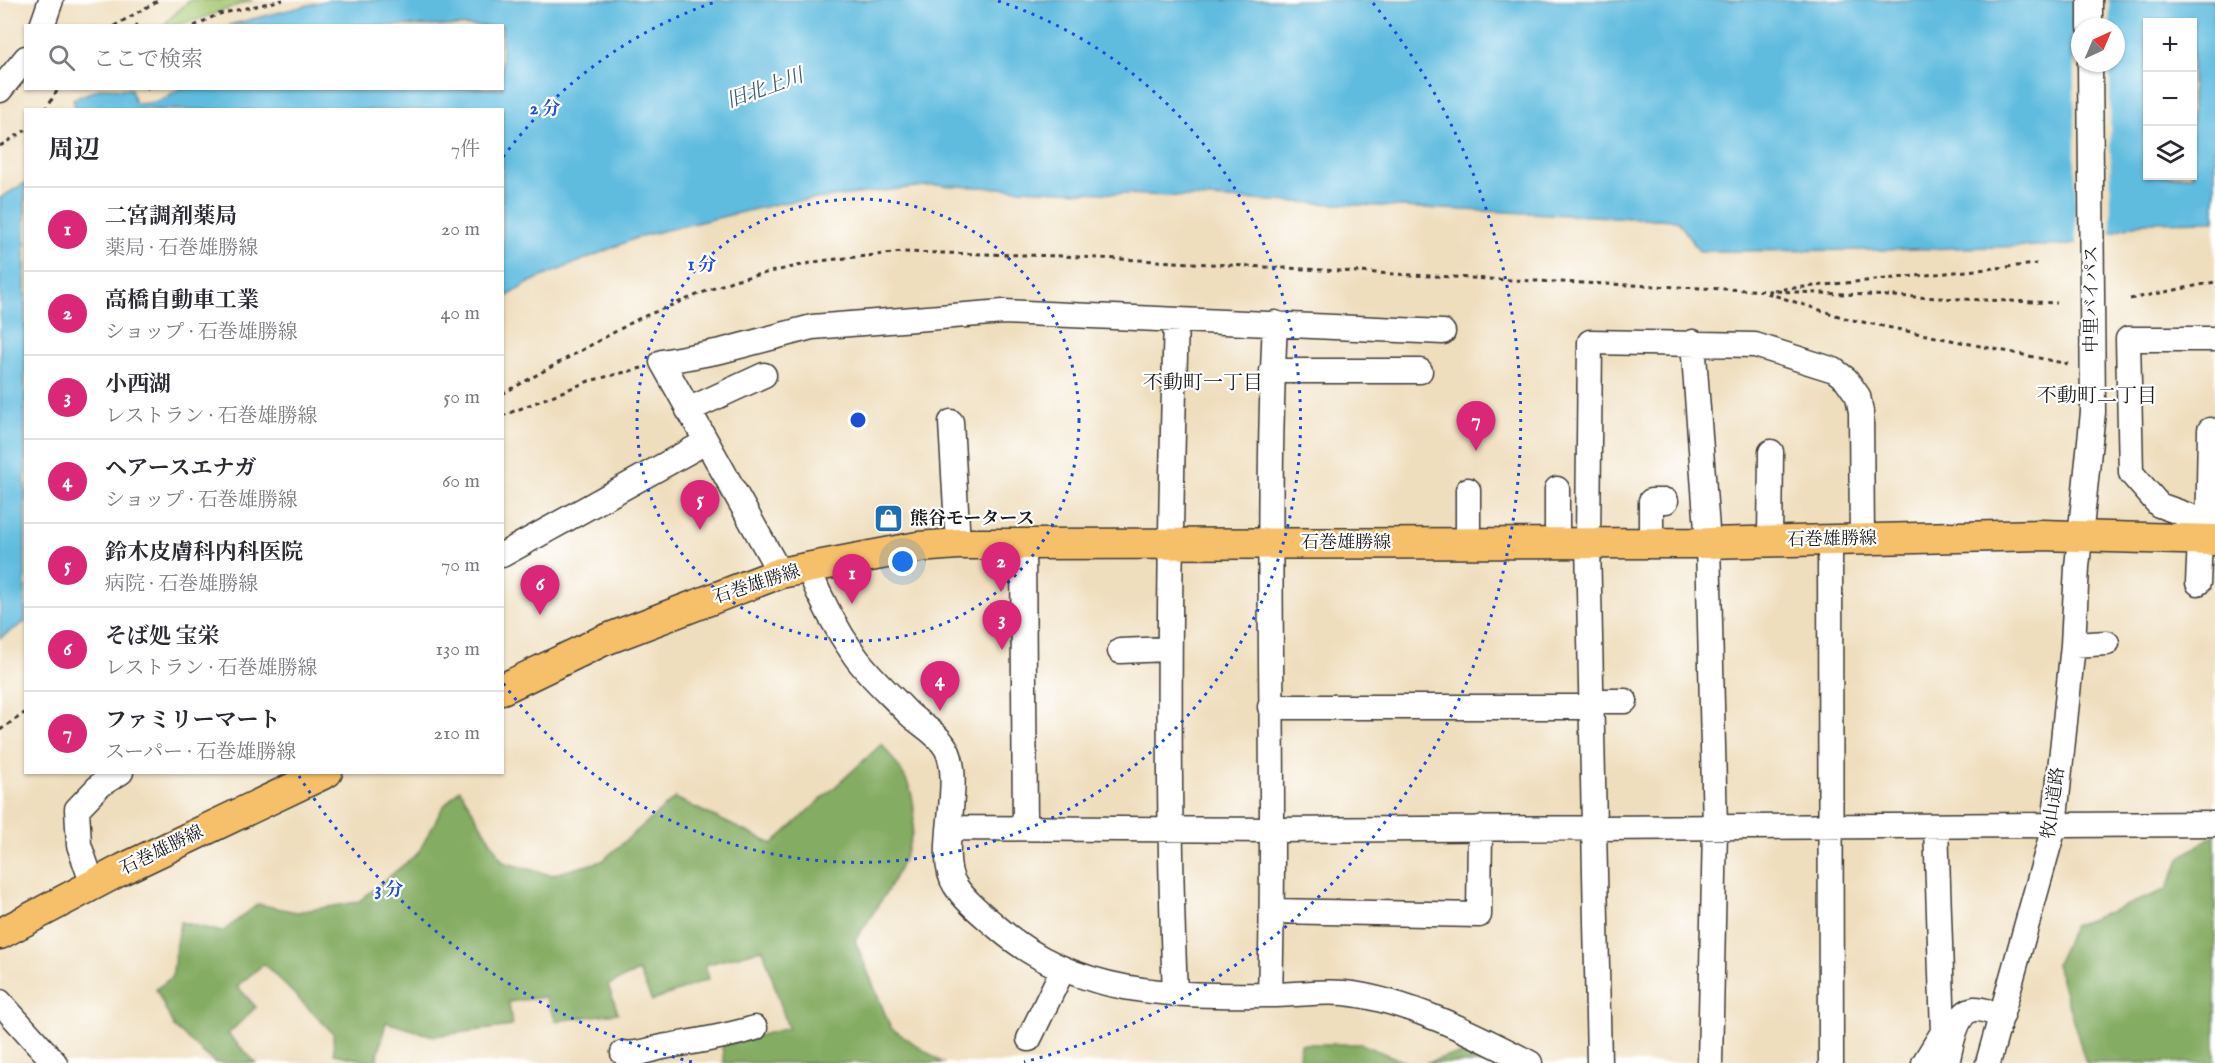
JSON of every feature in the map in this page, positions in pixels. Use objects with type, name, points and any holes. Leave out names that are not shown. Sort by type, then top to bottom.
[{"type":"main road","name":"石巻雄勝線","points":[[504,688],[602,641],[794,571],[918,547],[957,544],[1708,543],[2081,535],[2204,540]]},
{"type":"main road","name":"石巻雄勝線","points":[[0,934],[93,885],[323,774]]},
{"type":"street","points":[[43,24],[51,0]]},
{"type":"street","points":[[2090,0],[2090,18]]},
{"type":"street","points":[[0,90],[24,60]]},
{"type":"street","name":"中里バイパス","points":[[2081,535],[2093,412],[2090,72]]},
{"type":"street","points":[[1443,332],[1004,312],[812,327],[722,351],[662,362],[704,442],[794,571],[817,592],[856,657],[909,715],[931,730],[946,747],[952,766],[949,874],[955,886],[1016,944],[1064,969],[1125,989],[1175,994],[1343,993],[1372,998],[1450,1025],[1530,1063]]},
{"type":"street","points":[[1175,994],[1168,829],[1168,649],[1176,321]]},
{"type":"street","points":[[1270,995],[1273,830],[1270,707],[1272,371],[1275,323]]},
{"type":"street","points":[[2204,540],[2190,516],[2159,505],[2131,473],[2128,339],[2215,339]]},
{"type":"street","points":[[1599,1063],[1588,542],[1590,342],[1693,342],[1755,345],[1834,370],[1846,379],[1858,396],[1861,412],[1862,540]]},
{"type":"street","points":[[1693,342],[1708,543],[1715,828],[1710,1063]]},
{"type":"street","points":[[1272,371],[1420,371]]},
{"type":"street","points":[[688,410],[764,375]]},
{"type":"street","points":[[951,422],[957,544]]},
{"type":"street","points":[[2198,583],[2204,540],[2210,430]]},
{"type":"street","points":[[504,554],[704,442]]},
{"type":"street","points":[[1770,540],[1771,452]]},
{"type":"street","points":[[1557,489],[1557,542]]},
{"type":"street","points":[[1467,490],[1468,543]]},
{"type":"street","points":[[1651,542],[1651,501],[1666,501]]},
{"type":"street","name":"牧山道路","points":[[1988,1063],[2054,827],[2073,645],[2081,535]]},
{"type":"street","points":[[1830,541],[1831,1063]]},
{"type":"street","points":[[1023,544],[1025,827]]},
{"type":"street","points":[[2073,645],[2107,643]]},
{"type":"street","points":[[1120,651],[1168,649]]},
{"type":"street","points":[[1270,707],[1591,704],[1625,701]]},
{"type":"street","points":[[93,885],[79,844],[77,809],[100,785],[119,774]]},
{"type":"street","points":[[950,828],[1273,830],[1830,826],[2054,827],[2215,824]]},
{"type":"street","points":[[1924,1063],[1943,1032],[1936,826]]},
{"type":"street","points":[[1272,911],[1479,915],[1480,828]]},
{"type":"street","points":[[1029,1039],[1064,969]]},
{"type":"street","points":[[0,1002],[56,1063]]},
{"type":"street","points":[[1947,1063],[1959,1022],[1964,1013],[1975,1009],[2002,1016]]},
{"type":"street","points":[[629,1057],[666,1046],[715,1040],[755,1028]]},
{"type":"path","points":[[117,24],[159,0]]},
{"type":"path","points":[[198,24],[219,14],[283,0]]},
{"type":"path","points":[[46,108],[58,90]]},
{"type":"path","points":[[0,146],[24,131]]},
{"type":"path","points":[[504,393],[640,318],[734,280],[820,261],[902,252],[1041,255],[1763,292],[2057,303]]},
{"type":"path","points":[[1763,292],[2037,264]]},
{"type":"path","points":[[2130,299],[2215,282]]},
{"type":"path","points":[[1763,292],[1848,319],[2068,364]]},
{"type":"path","points":[[504,415],[589,381],[662,362]]},
{"type":"path","points":[[0,730],[24,713]]},
{"type":"green space","points":[[190,0],[253,0],[186,23],[164,24]]},
{"type":"green space","points":[[882,744],[906,779],[913,800],[914,822],[910,843],[902,864],[855,941],[891,1028],[943,1063],[724,1063],[722,1045],[788,1028],[763,949],[705,965],[709,979],[652,1001],[639,971],[608,985],[618,1013],[556,1021],[545,997],[509,1002],[512,1026],[433,1036],[386,1022],[376,1063],[334,1054],[333,1033],[264,964],[237,986],[256,1007],[228,1034],[256,1063],[215,1063],[174,1027],[156,989],[172,977],[180,922],[222,932],[258,904],[297,912],[358,902],[418,853],[443,807],[460,789],[503,862],[551,875],[602,861],[675,798],[772,844]]},
{"type":"green space","points":[[2215,834],[2215,1063],[2086,1063],[2056,964],[2073,926],[2166,890],[2181,857]]},
{"type":"green space","points":[[1301,1044],[1361,1044],[1408,1063],[1298,1063]]},
{"type":"green space","points":[[1478,1053],[1497,1063],[1426,1063],[1447,1056]]},
{"type":"water","name":"旧北上川","points":[[328,0],[2215,0],[2215,221],[2145,222],[2070,245],[1882,250],[1699,251],[1677,220],[934,185],[781,203],[641,236],[532,281],[504,298],[504,108],[75,108],[73,99],[97,90],[131,90],[135,103],[159,100],[177,90],[504,90],[504,24],[233,24]]},
{"type":"water","points":[[24,184],[24,623],[0,638],[0,198]]},
{"type":"pier","points":[[2073,0],[2109,0],[2110,18],[2073,18]]},
{"type":"pier","points":[[2074,72],[2110,72],[2111,236],[2076,246]]},
{"type":"place","name":"ファミリーマート","points":[[1476,451]]},
{"type":"place","name":"熊谷モータース","points":[[889,519]]},
{"type":"place","name":"鈴木皮膚科内科医院","points":[[700,530]]},
{"type":"place","name":"高橋自動車工業","points":[[1001,592]]},
{"type":"place","name":"二宮調剤薬局","points":[[852,604]]},
{"type":"place","name":"そば処 宝栄","points":[[540,615]]},
{"type":"place","name":"小西湖","points":[[1002,650]]},
{"type":"place","name":"ヘアースエナガ","points":[[940,711]]},
{"type":"district","name":"不動町一丁目","points":[[1203,383]]},
{"type":"district","name":"不動町二丁目","points":[[2097,396]]}]
